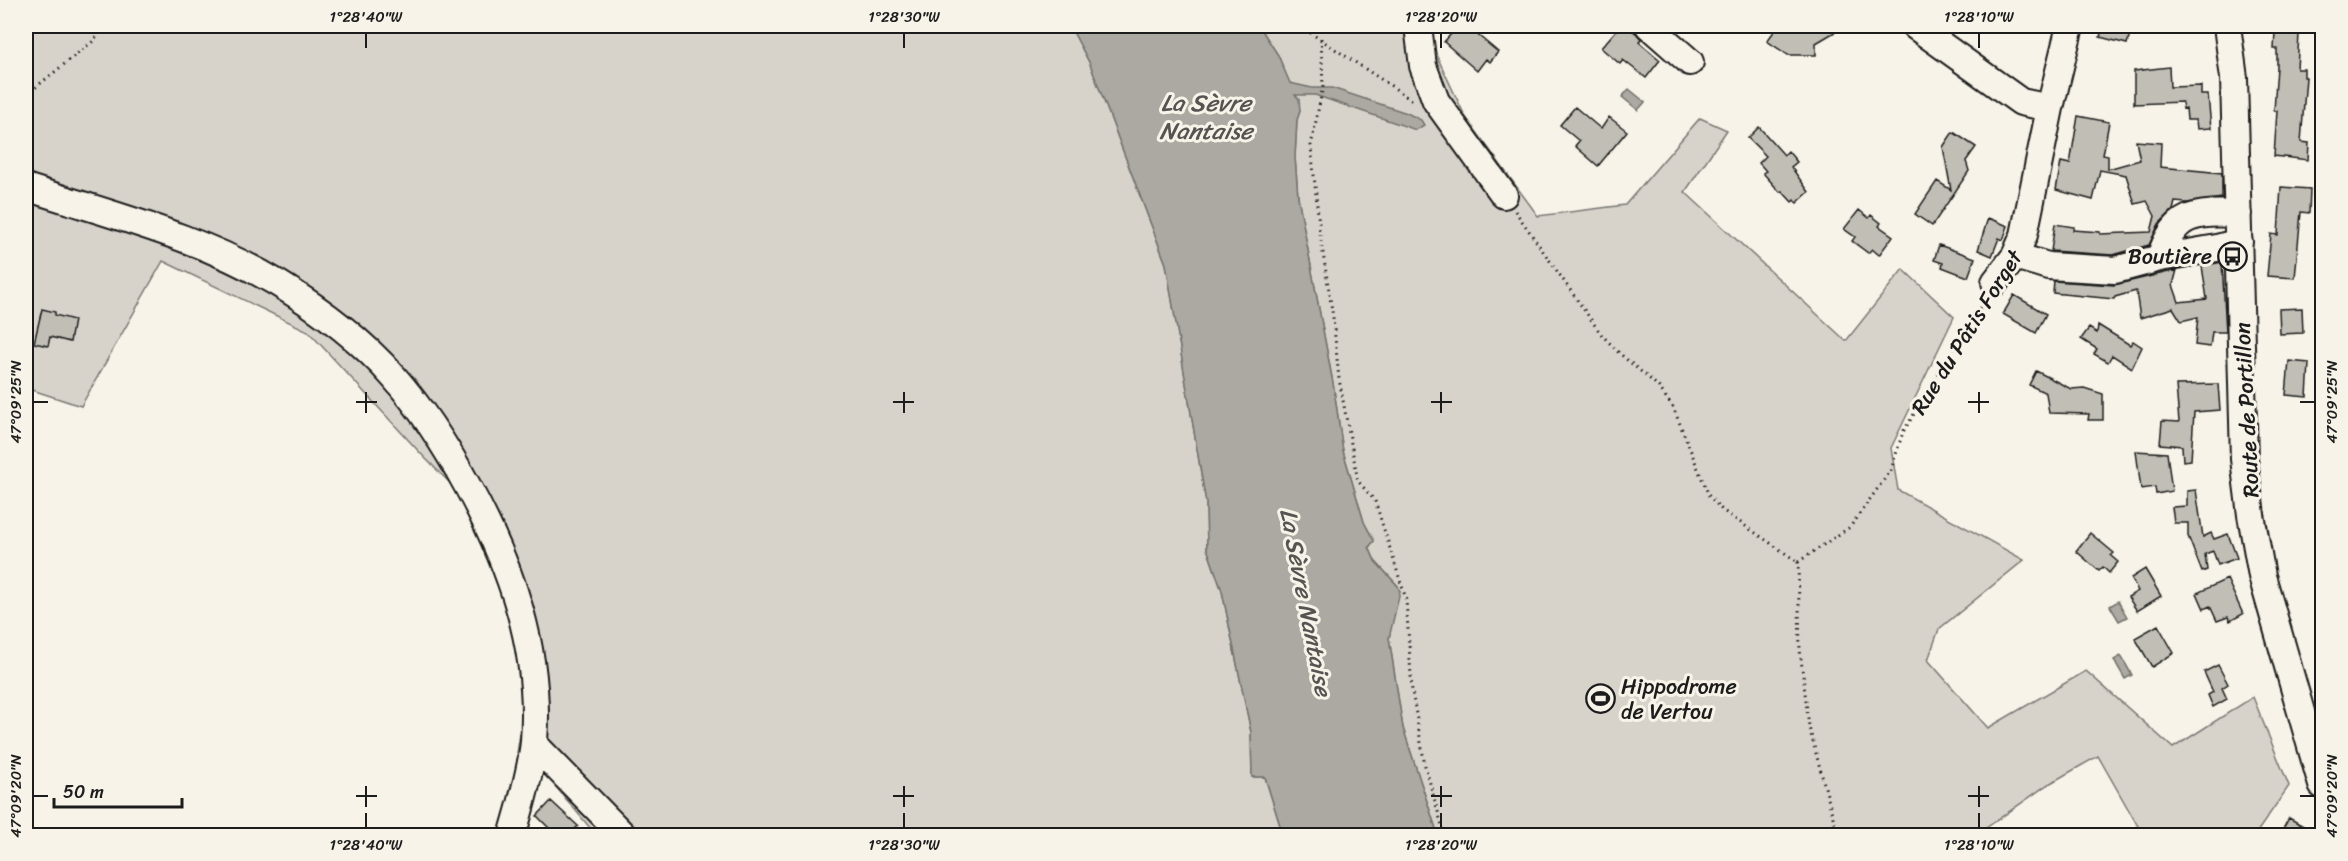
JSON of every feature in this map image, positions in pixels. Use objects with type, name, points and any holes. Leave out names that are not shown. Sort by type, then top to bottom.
[{"type":"street","points":[[1419,26],[1423,66],[1436,101],[1504,195]]},
{"type":"street","points":[[1648,26],[1690,62]]},
{"type":"street","points":[[1915,26],[2021,102],[2050,108]]},
{"type":"street","name":"Rue du Pâtis Forget","points":[[1995,282],[2015,256],[2024,235],[2050,108],[2070,26]]},
{"type":"street","name":"Route de Portillon","points":[[2227,26],[2234,78],[2244,459],[2251,515],[2262,576],[2322,785]]},
{"type":"street","points":[[26,187],[182,239],[230,258],[278,283],[327,316],[393,376],[425,417],[452,457],[488,523],[523,613],[531,658],[535,709],[534,744],[512,836]]},
{"type":"street","points":[[2160,258],[2166,239],[2175,225],[2198,215],[2238,213]]},
{"type":"street","points":[[2015,256],[2048,266],[2115,270],[2239,242]]},
{"type":"street","points":[[534,744],[624,836]]},
{"type":"path","points":[[26,94],[92,42],[105,26]]},
{"type":"path","points":[[1300,26],[1422,107]]},
{"type":"path","points":[[1321,38],[1323,86],[1311,146],[1339,379],[1358,481],[1375,501],[1406,599],[1412,691],[1425,766],[1445,836]]},
{"type":"path","points":[[1504,195],[1601,334],[1658,386],[1673,407],[1709,496],[1722,510],[1798,562],[1800,650],[1809,727],[1838,836]]},
{"type":"path","name":"Rue du Pâtis Forget","points":[[1798,562],[1850,527],[1892,470],[1903,432],[1995,282]]},
{"type":"shaded area","points":[[26,26],[1070,26],[1090,64],[1166,264],[1206,503],[1207,548],[1222,591],[1251,732],[1252,777],[1265,777],[1283,835],[596,835],[546,775],[517,753],[526,696],[509,605],[465,498],[308,331],[163,261],[81,406],[26,388]]},
{"type":"shaded area","points":[[1259,26],[1404,26],[1434,50],[1465,116],[1538,216],[1625,205],[1700,118],[1727,130],[1685,192],[1846,341],[1903,269],[1954,317],[1891,448],[1898,490],[2024,560],[1939,629],[1928,660],[1988,728],[2086,671],[2173,748],[2253,697],[2289,786],[2255,835],[2143,835],[2098,756],[2047,785],[1976,835],[1438,835],[1403,728],[1389,638],[1398,586],[1375,561],[1369,547],[1374,541],[1364,522],[1343,451],[1333,383],[1298,197],[1295,157],[1297,120],[1300,111],[1278,55]]},
{"type":"water","name":"La Sèvre Nantaise","points":[[1070,26],[1259,26],[1278,55],[1290,83],[1312,88],[1332,88],[1407,113],[1421,120],[1424,125],[1416,130],[1315,95],[1295,95],[1299,99],[1300,111],[1297,120],[1295,157],[1298,197],[1333,383],[1343,451],[1364,522],[1374,541],[1369,547],[1375,561],[1398,586],[1400,592],[1389,638],[1403,728],[1438,835],[1283,835],[1265,777],[1252,777],[1251,732],[1222,591],[1207,548],[1206,503],[1166,264],[1090,64]]},
{"type":"water","points":[[1629,89],[1645,102],[1638,110],[1622,97]]},
{"type":"water","points":[[2118,601],[2127,617],[2119,621],[2110,606]]},
{"type":"water","points":[[2121,656],[2132,675],[2125,679],[2114,660]]},
{"type":"building","points":[[1458,26],[1467,26],[1498,52],[1490,62],[1486,59],[1477,71],[1444,42]]},
{"type":"building","points":[[1620,26],[1626,26],[1637,34],[1641,39],[1639,42],[1660,60],[1646,78],[1623,60],[1620,64],[1601,48]]},
{"type":"building","points":[[1778,26],[1845,26],[1816,43],[1816,55],[1788,55],[1767,41]]},
{"type":"building","points":[[2103,26],[2131,30],[2127,44],[2100,37]]},
{"type":"building","points":[[2275,32],[2299,34],[2297,69],[2304,69],[2304,77],[2306,77],[2301,142],[2309,143],[2308,160],[2274,156],[2277,111],[2274,111],[2277,67],[2277,49],[2274,49]]},
{"type":"building","points":[[2169,67],[2170,87],[2201,86],[2201,95],[2208,95],[2211,128],[2197,129],[2196,120],[2187,120],[2186,108],[2183,109],[2182,102],[2134,104],[2134,71]]},
{"type":"building","points":[[1575,107],[1601,129],[1609,117],[1627,131],[1598,166],[1575,146],[1579,141],[1560,125]]},
{"type":"building","points":[[2078,116],[2109,122],[2103,155],[2108,156],[2108,169],[2140,160],[2136,141],[2161,143],[2160,167],[2222,173],[2222,198],[2187,203],[2175,202],[2173,210],[2159,224],[2149,245],[2113,255],[2051,251],[2055,224],[2074,227],[2073,230],[2100,232],[2100,234],[2151,232],[2155,216],[2147,201],[2135,204],[2126,175],[2100,170],[2093,200],[2056,190],[2061,162],[2070,164]]},
{"type":"building","points":[[1759,127],[1784,155],[1788,151],[1797,162],[1791,167],[1809,192],[1797,203],[1794,200],[1792,202],[1782,191],[1780,192],[1763,173],[1766,171],[1759,163],[1766,156],[1748,138]]},
{"type":"building","points":[[1953,132],[1976,147],[1966,161],[1969,171],[1932,226],[1915,214],[1937,181],[1951,190],[1943,147]]},
{"type":"building","points":[[2281,187],[2310,189],[2309,213],[2301,212],[2295,278],[2267,276],[2271,234],[2278,235]]},
{"type":"building","points":[[1859,210],[1869,218],[1871,215],[1881,223],[1879,226],[1893,236],[1879,255],[1872,249],[1868,253],[1852,241],[1855,237],[1844,229]]},
{"type":"building","points":[[1988,218],[2008,226],[2003,240],[1999,238],[1992,256],[1978,250]]},
{"type":"building","points":[[1939,245],[1975,258],[1968,277],[1942,267],[1943,263],[1934,260]]},
{"type":"building","points":[[2222,262],[2226,332],[2212,332],[2210,347],[2195,345],[2198,317],[2181,321],[2173,308],[2140,318],[2136,291],[2114,299],[2053,293],[2054,281],[2114,285],[2177,270],[2173,285],[2179,302],[2207,299],[2202,266]]},
{"type":"building","points":[[2014,295],[2046,314],[2036,333],[2003,314]]},
{"type":"building","points":[[2302,308],[2303,333],[2280,334],[2279,309]]},
{"type":"building","points":[[42,309],[74,320],[70,342],[50,337],[48,346],[34,343]]},
{"type":"building","points":[[2098,325],[2130,345],[2133,341],[2142,347],[2132,368],[2112,355],[2108,362],[2094,354],[2097,349],[2081,339],[2089,328],[2097,333]]},
{"type":"building","points":[[2289,361],[2309,363],[2307,397],[2286,395]]},
{"type":"building","points":[[2036,371],[2071,389],[2084,388],[2103,394],[2103,420],[2088,420],[2089,414],[2049,413],[2046,393],[2029,385]]},
{"type":"building","points":[[2218,384],[2220,410],[2194,412],[2191,460],[2183,461],[2182,446],[2160,444],[2162,421],[2179,422],[2176,385]]},
{"type":"building","points":[[2136,451],[2167,453],[2172,491],[2156,494],[2155,487],[2141,489]]},
{"type":"building","points":[[2196,490],[2203,537],[2211,533],[2214,539],[2228,534],[2237,558],[2218,565],[2213,551],[2205,554],[2207,570],[2202,572],[2188,536],[2188,523],[2174,523],[2172,507],[2187,506],[2187,491]]},
{"type":"building","points":[[2090,533],[2114,553],[2111,556],[2118,562],[2109,573],[2103,567],[2099,571],[2076,551]]},
{"type":"building","points":[[2145,569],[2161,596],[2137,611],[2128,597],[2138,591],[2131,578]]},
{"type":"building","points":[[2227,579],[2243,614],[2230,621],[2228,617],[2217,621],[2210,606],[2204,609],[2197,593]]},
{"type":"building","points":[[2158,625],[2174,653],[2152,667],[2135,638]]},
{"type":"building","points":[[2218,665],[2228,684],[2222,688],[2227,699],[2213,707],[2208,695],[2213,692],[2204,672]]},
{"type":"building","points":[[551,801],[578,826],[568,836],[557,836],[537,816]]},
{"type":"building","points":[[2289,818],[2321,836],[2279,836]]},
{"type":"place","name":"Boutière","points":[[2233,256]]},
{"type":"place","name":"Hippodrome de Vertou","points":[[1600,699]]}]
